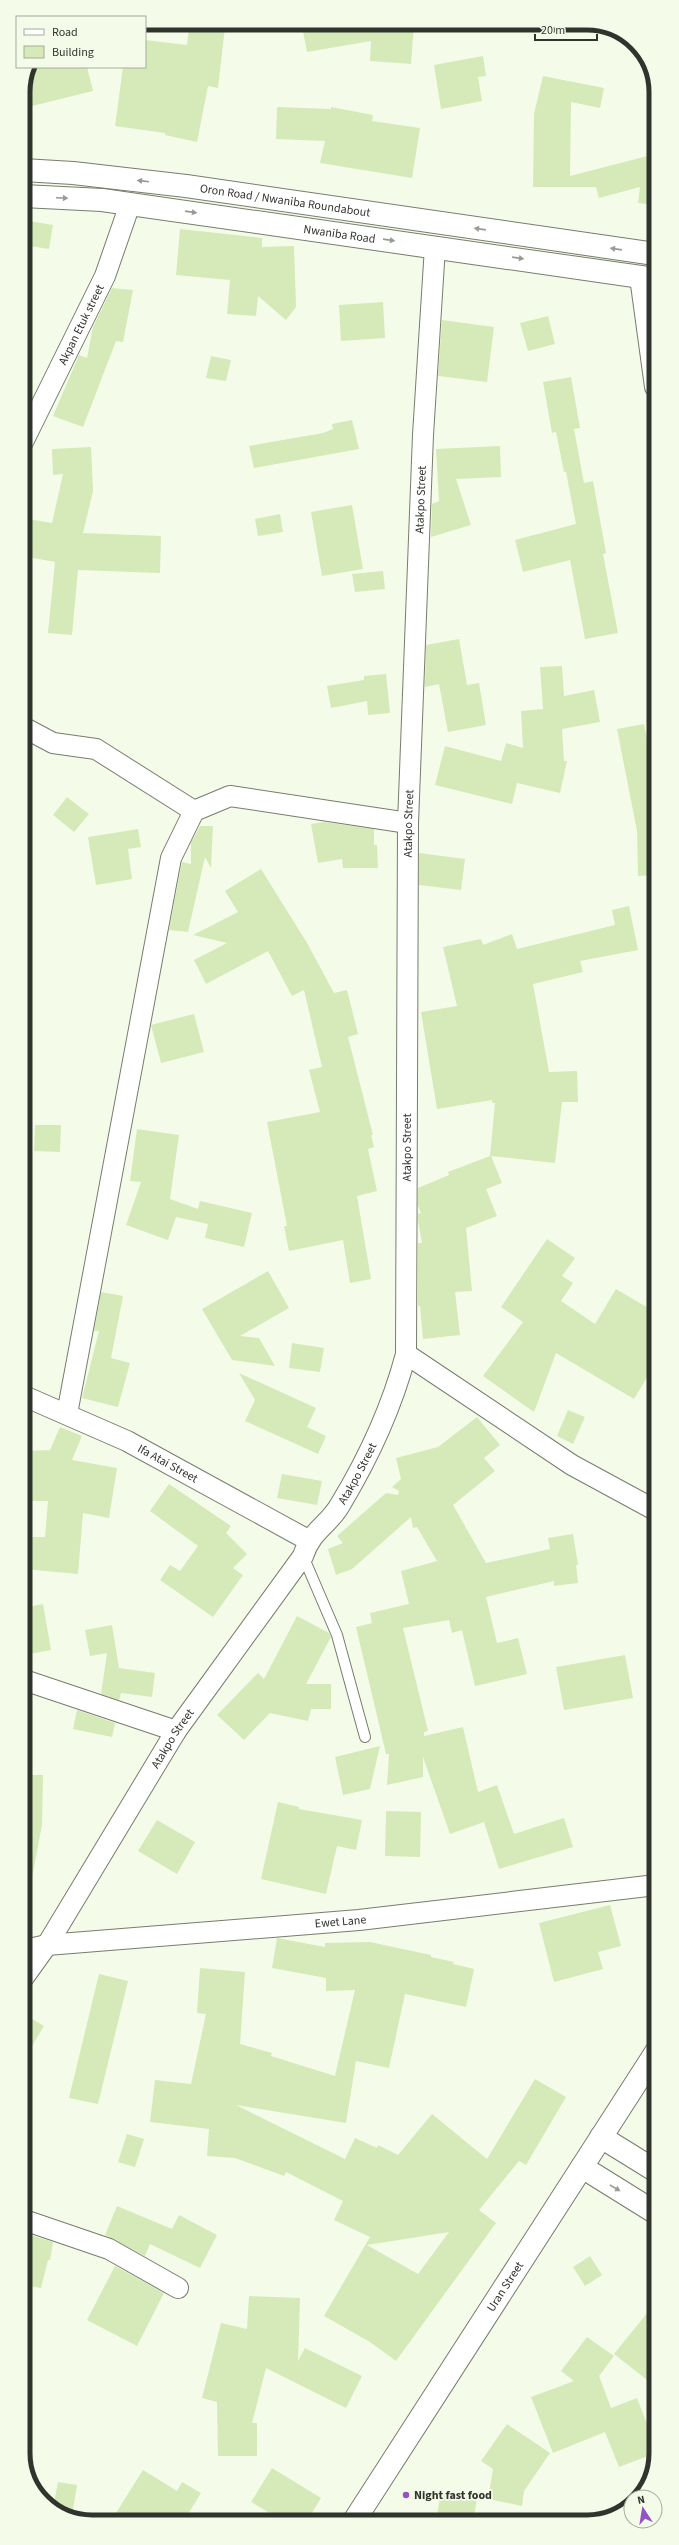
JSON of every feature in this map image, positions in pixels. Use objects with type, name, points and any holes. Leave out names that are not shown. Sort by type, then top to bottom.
[{"type":"main road","name":"Oron Road / Nwaniba Roundabout","points":[[30,170],[73,173],[186,186],[649,253]]},
{"type":"main road","name":"Nwaniba Road","points":[[30,196],[102,200],[648,278]]},
{"type":"main road","name":"Uran Street","points":[[358,2515],[649,2063]]},
{"type":"main road","points":[[601,2136],[649,2167]]},
{"type":"main road","points":[[582,2167],[649,2208]]},
{"type":"street","name":"Akpan Etuk street","points":[[30,428],[105,276],[130,204]]},
{"type":"street","name":"Atakpo Street","points":[[30,1969],[47,1945],[176,1731],[306,1548],[339,1506],[370,1449],[396,1394],[406,1354],[408,823],[423,435],[435,247]]},
{"type":"street","points":[[648,278],[649,294]]},
{"type":"street","points":[[30,730],[53,743],[96,749],[194,811]]},
{"type":"street","points":[[67,1414],[171,858],[194,811],[230,796],[408,823]]},
{"type":"street","points":[[406,1354],[572,1465],[649,1506]]},
{"type":"street","name":"Ifa Atai Street","points":[[30,1399],[127,1441],[306,1548]]},
{"type":"street","points":[[30,1682],[176,1731]]},
{"type":"street","name":"Ewet Lane","points":[[30,1949],[47,1945],[359,1920],[649,1886]]},
{"type":"street","points":[[30,2222],[109,2249],[178,2288]]},
{"type":"lane","points":[[306,1548],[337,1635],[364,1736]]},
{"type":"building","points":[[189,30],[225,30],[218,88],[208,86],[197,142],[165,135],[165,133],[115,126],[123,68],[146,68],[146,40],[187,45]]},
{"type":"building","points":[[303,30],[414,30],[411,64],[370,61],[371,41],[307,52]]},
{"type":"building","points":[[483,56],[486,76],[478,77],[482,101],[441,109],[434,65]]},
{"type":"building","points":[[35,68],[87,68],[93,91],[32,106],[30,92],[31,80]]},
{"type":"building","points":[[543,76],[604,88],[600,108],[571,102],[570,176],[649,156],[649,204],[638,203],[640,187],[599,198],[596,187],[533,187],[534,114]]},
{"type":"building","points":[[277,107],[331,109],[331,107],[373,115],[372,121],[420,128],[412,178],[320,163],[325,141],[276,139]]},
{"type":"building","points":[[30,221],[53,225],[49,249],[30,246]]},
{"type":"building","points":[[180,229],[262,238],[262,247],[294,246],[296,307],[286,320],[258,296],[256,316],[227,314],[230,280],[176,275]]},
{"type":"building","points":[[112,288],[133,290],[123,342],[116,341],[83,427],[53,416],[79,355],[87,358],[93,327]]},
{"type":"building","points":[[383,302],[385,338],[341,341],[339,305]]},
{"type":"building","points":[[548,316],[555,344],[528,351],[520,323]]},
{"type":"building","points":[[442,320],[494,327],[487,382],[438,376]]},
{"type":"building","points":[[211,356],[231,360],[226,381],[206,378]]},
{"type":"building","points":[[571,377],[580,428],[574,429],[584,483],[593,481],[606,553],[603,554],[618,633],[585,639],[570,560],[523,572],[515,540],[576,524],[566,472],[564,472],[556,432],[552,433],[543,382]]},
{"type":"building","points":[[352,420],[359,449],[254,468],[249,446],[323,433],[333,429],[332,424]]},
{"type":"building","points":[[500,446],[501,477],[456,479],[471,525],[431,537],[432,504],[439,501],[436,449]]},
{"type":"building","points":[[91,447],[93,491],[83,533],[161,536],[160,573],[78,570],[72,635],[48,633],[55,562],[30,557],[30,519],[52,523],[63,474],[53,475],[52,449]]},
{"type":"building","points":[[352,505],[363,569],[322,576],[311,512]]},
{"type":"building","points":[[280,514],[283,532],[258,536],[255,519]]},
{"type":"building","points":[[383,571],[385,589],[355,592],[352,574]]},
{"type":"building","points":[[459,639],[467,685],[479,683],[486,725],[448,732],[439,684],[425,687],[426,645]]},
{"type":"building","points":[[562,666],[564,696],[594,690],[600,722],[562,729],[564,761],[567,761],[560,793],[517,783],[512,804],[435,785],[445,746],[501,761],[506,743],[523,748],[521,711],[543,709],[540,667]]},
{"type":"building","points":[[386,674],[390,713],[368,715],[367,701],[331,708],[327,686],[364,680],[364,676]]},
{"type":"building","points":[[644,724],[649,749],[649,875],[638,876],[637,831],[617,729]]},
{"type":"building","points":[[67,797],[89,814],[74,832],[53,815]]},
{"type":"building","points":[[324,822],[374,829],[374,845],[377,845],[378,868],[343,868],[342,859],[318,863],[311,824]]},
{"type":"building","points":[[200,826],[213,826],[211,868],[205,857],[188,932],[169,930],[182,862],[191,864],[191,843]]},
{"type":"building","points":[[138,829],[141,847],[128,849],[132,879],[96,885],[88,837]]},
{"type":"building","points":[[419,853],[465,859],[461,890],[419,885]]},
{"type":"building","points":[[261,869],[307,943],[334,993],[347,990],[358,1034],[348,1037],[373,1135],[371,1135],[374,1147],[368,1149],[377,1191],[357,1196],[371,1279],[350,1283],[343,1240],[289,1251],[284,1226],[287,1226],[267,1122],[320,1112],[309,1070],[322,1067],[304,990],[292,996],[268,951],[206,984],[194,960],[227,943],[193,935],[238,912],[225,891]]},
{"type":"building","points":[[629,906],[638,950],[580,961],[583,972],[533,984],[549,1072],[577,1071],[578,1102],[562,1102],[555,1163],[491,1156],[502,1183],[486,1189],[497,1216],[466,1228],[472,1291],[455,1292],[460,1335],[423,1339],[420,1306],[418,1306],[418,1243],[422,1243],[418,1221],[418,1214],[421,1213],[418,1206],[418,1188],[449,1175],[448,1172],[490,1156],[495,1103],[492,1103],[492,1100],[437,1109],[421,1012],[457,1006],[443,947],[481,939],[483,945],[512,934],[517,949],[615,925],[612,910]]},
{"type":"building","points":[[194,1014],[204,1052],[161,1063],[151,1025]]},
{"type":"building","points":[[35,1125],[61,1125],[60,1152],[34,1151]]},
{"type":"building","points":[[137,1129],[179,1135],[170,1199],[198,1209],[200,1201],[252,1213],[244,1247],[205,1238],[208,1224],[176,1217],[168,1240],[126,1225],[141,1182],[130,1181]]},
{"type":"building","points":[[547,1239],[575,1258],[562,1276],[573,1283],[561,1301],[595,1324],[616,1289],[649,1308],[649,1374],[634,1399],[556,1353],[534,1412],[483,1376],[523,1322],[501,1307]]},
{"type":"building","points":[[268,1271],[289,1308],[240,1336],[259,1338],[275,1366],[232,1360],[202,1309]]},
{"type":"building","points":[[101,1292],[123,1296],[111,1358],[130,1363],[118,1407],[82,1398],[99,1331],[94,1331]]},
{"type":"building","points":[[292,1343],[324,1348],[320,1372],[289,1368]]},
{"type":"building","points":[[239,1373],[316,1408],[307,1427],[326,1436],[318,1454],[245,1421],[255,1400]]},
{"type":"building","points":[[568,1410],[585,1417],[573,1444],[557,1436]]},
{"type":"building","points":[[477,1417],[500,1445],[484,1458],[495,1471],[453,1505],[486,1563],[550,1549],[548,1538],[573,1534],[578,1565],[576,1565],[578,1583],[554,1586],[554,1581],[486,1597],[497,1643],[518,1638],[527,1674],[475,1686],[462,1630],[452,1633],[449,1620],[403,1628],[428,1731],[424,1732],[424,1736],[463,1727],[478,1792],[497,1785],[514,1834],[564,1818],[573,1847],[499,1869],[484,1822],[450,1834],[423,1757],[423,1777],[387,1785],[389,1754],[386,1754],[356,1627],[372,1623],[370,1613],[409,1604],[401,1571],[437,1561],[417,1527],[413,1528],[411,1517],[352,1569],[336,1575],[328,1549],[343,1543],[337,1536],[386,1493],[398,1495],[399,1491],[392,1487],[401,1479],[396,1458],[438,1447]]},
{"type":"building","points":[[60,1427],[82,1436],[72,1460],[117,1468],[109,1518],[83,1513],[78,1574],[30,1570],[30,1537],[45,1537],[48,1501],[30,1501],[30,1451],[50,1450]]},
{"type":"building","points":[[282,1474],[322,1481],[317,1505],[277,1498]]},
{"type":"building","points":[[169,1484],[231,1526],[226,1533],[247,1554],[233,1568],[243,1575],[213,1617],[160,1580],[170,1565],[180,1571],[198,1546],[150,1511]]},
{"type":"building","points":[[43,1604],[51,1650],[30,1654],[30,1607]]},
{"type":"building","points":[[297,1616],[329,1633],[331,1637],[306,1684],[331,1684],[331,1709],[311,1709],[308,1721],[270,1713],[244,1740],[217,1715],[258,1673],[264,1679]]},
{"type":"building","points":[[112,1625],[119,1668],[155,1673],[152,1697],[121,1693],[119,1700],[101,1694],[107,1653],[90,1656],[85,1630]]},
{"type":"building","points":[[625,1655],[633,1698],[564,1710],[556,1667]]},
{"type":"building","points":[[77,1710],[115,1723],[112,1737],[73,1729]]},
{"type":"building","points":[[380,1746],[370,1789],[343,1795],[335,1757]]},
{"type":"building","points":[[30,1775],[43,1775],[42,1825],[32,1878],[30,1878]]},
{"type":"building","points":[[278,1802],[299,1807],[299,1809],[362,1820],[356,1850],[337,1846],[326,1894],[261,1879]]},
{"type":"building","points":[[386,1811],[421,1812],[420,1857],[385,1856]]},
{"type":"building","points":[[157,1820],[195,1842],[177,1874],[138,1851]]},
{"type":"building","points":[[610,1905],[621,1946],[598,1952],[603,1969],[554,1982],[539,1923]]},
{"type":"building","points":[[277,1938],[325,1947],[325,1943],[370,1942],[431,1955],[431,1957],[454,1962],[453,1964],[474,1969],[466,2007],[405,1994],[389,2068],[356,2061],[346,2123],[236,2105],[345,2159],[355,2138],[377,2148],[378,2145],[398,2155],[432,2114],[487,2159],[535,2079],[566,2097],[526,2165],[519,2161],[479,2210],[496,2223],[396,2361],[370,2342],[324,2316],[370,2237],[334,2220],[343,2201],[286,2172],[284,2176],[235,2158],[207,2156],[209,2129],[150,2122],[155,2080],[191,2084],[206,2014],[197,2013],[200,1968],[245,1972],[240,2044],[272,2053],[271,2056],[335,2076],[355,1990],[326,1991],[326,1978],[272,1968]],"holes":[[[449,2232],[418,2274],[367,2245]]]},
{"type":"building","points":[[99,1974],[128,1981],[98,2104],[69,2098]]},
{"type":"building","points":[[30,2018],[44,2026],[30,2050]]},
{"type":"building","points":[[127,2134],[144,2139],[135,2167],[118,2162]]},
{"type":"building","points":[[117,2206],[172,2229],[179,2215],[217,2235],[200,2268],[150,2244],[145,2256],[105,2235]]},
{"type":"building","points":[[30,2235],[53,2242],[50,2260],[48,2260],[41,2288],[30,2286]]},
{"type":"building","points":[[590,2256],[602,2275],[585,2286],[573,2267]]},
{"type":"building","points":[[115,2266],[164,2293],[137,2346],[87,2320]]},
{"type":"building","points":[[249,2296],[300,2298],[298,2361],[305,2348],[362,2376],[346,2408],[266,2368],[252,2423],[257,2423],[257,2456],[218,2456],[217,2402],[202,2398],[221,2323],[247,2329]]},
{"type":"building","points":[[649,2311],[649,2382],[614,2354]]},
{"type":"building","points":[[587,2337],[614,2356],[599,2376],[611,2408],[637,2398],[649,2429],[649,2456],[619,2467],[605,2432],[553,2453],[531,2397],[574,2381],[561,2371]]},
{"type":"building","points":[[507,2424],[550,2453],[524,2491],[522,2506],[488,2499],[493,2469],[481,2461]]},
{"type":"building","points":[[272,2468],[321,2498],[311,2515],[273,2515],[251,2502]]},
{"type":"building","points":[[143,2470],[177,2491],[182,2482],[201,2493],[187,2515],[119,2515],[116,2513]]},
{"type":"building","points":[[58,2482],[77,2485],[73,2512],[54,2502]]},
{"type":"building","points":[[441,2492],[477,2499],[474,2515],[437,2515]]},
{"type":"place","name":"Night fast food","points":[[406,2495]]}]
